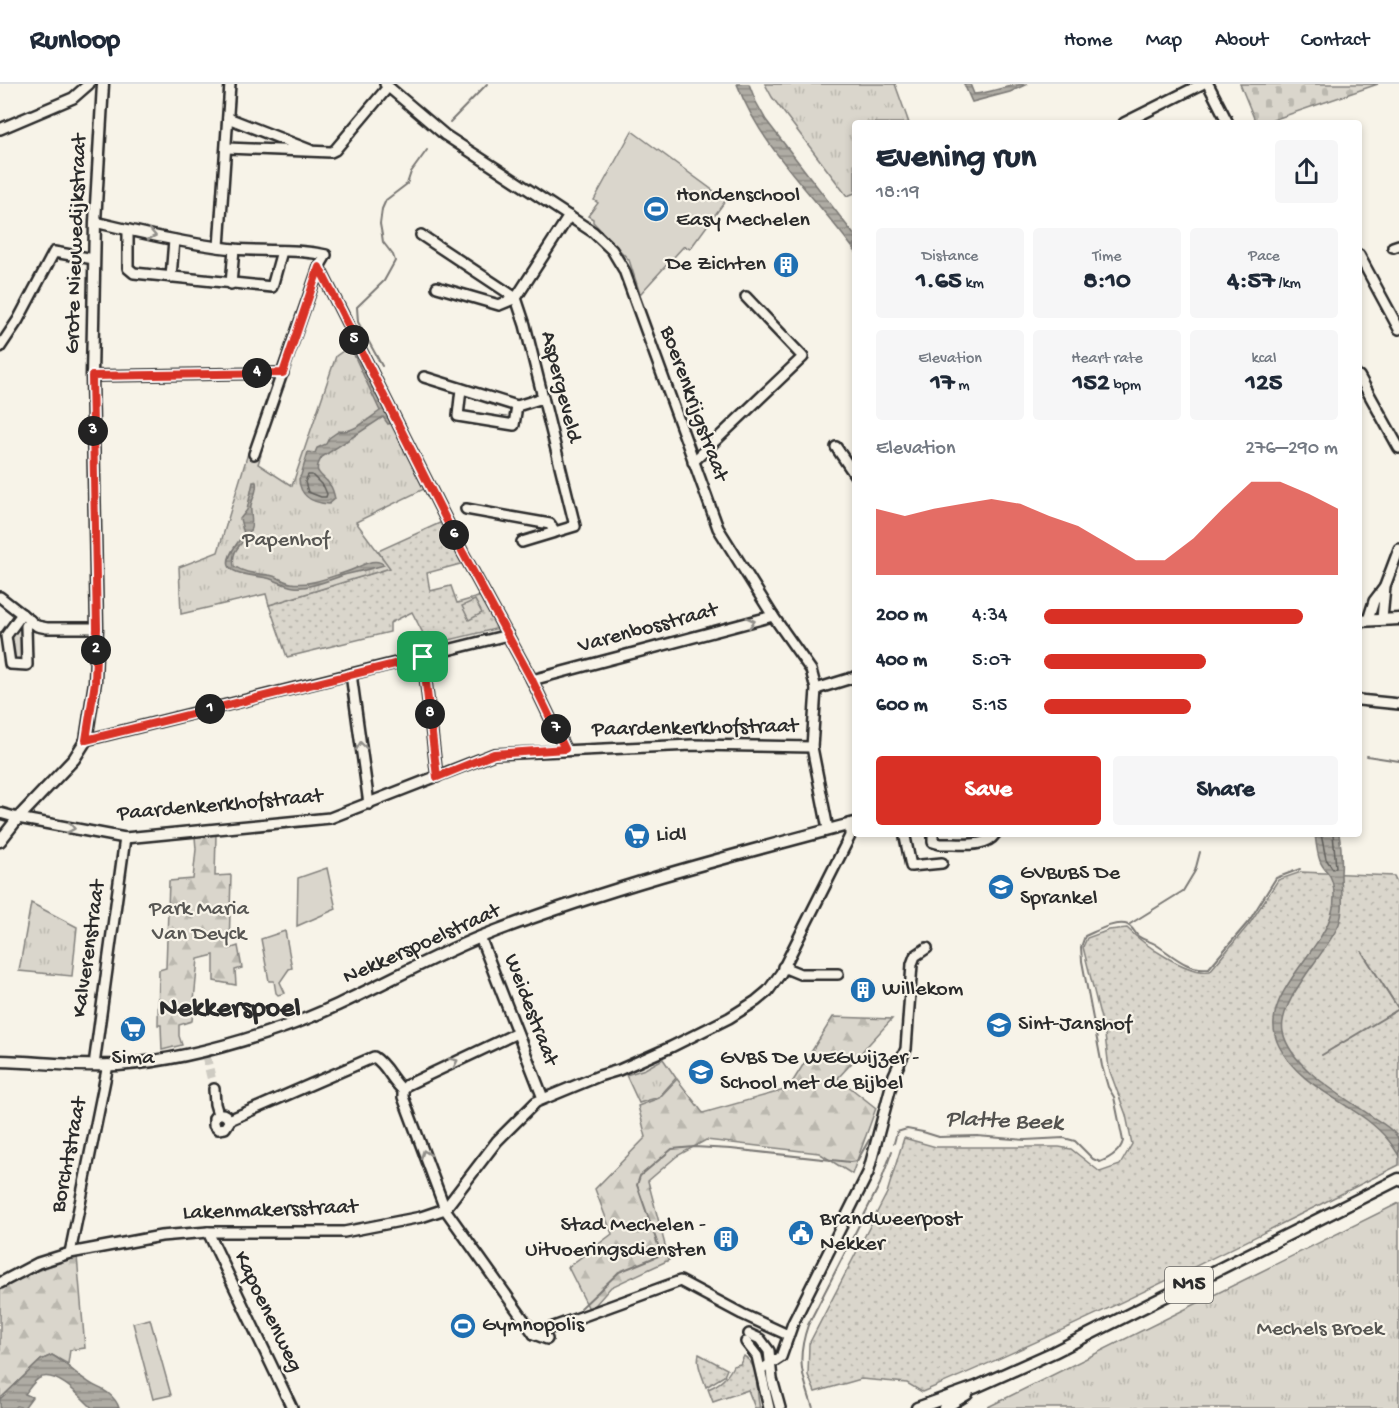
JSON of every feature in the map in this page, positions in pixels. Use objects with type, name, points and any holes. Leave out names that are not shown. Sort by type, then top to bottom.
[{"type":"main road","name":"Grote Nieuwedijkstraat","points":[[0,841],[18,818],[67,768],[86,740],[95,682],[97,628],[92,376],[95,222],[103,84]]},
{"type":"main road","points":[[1363,620],[1399,619]]},
{"type":"main road","name":"Nekkerspoelstraat","points":[[0,1061],[108,1065],[205,1053],[282,1028],[354,998],[480,937],[544,914],[656,879],[852,823]]},
{"type":"main road","name":"N15","points":[[917,1408],[976,1387],[1054,1352],[1399,1179]]},
{"type":"main road","name":"N15","points":[[944,1408],[976,1387]]},
{"type":"street","points":[[0,129],[73,98],[89,84]]},
{"type":"street","points":[[219,247],[230,84]]},
{"type":"street","points":[[1130,120],[1202,84]]},
{"type":"street","points":[[1208,84],[1226,120]]},
{"type":"street","points":[[227,148],[331,152],[387,86]]},
{"type":"street","name":"Boerenkrijgstraat","points":[[387,86],[445,135],[593,232],[612,250],[624,270],[718,528],[773,616],[811,670],[816,689],[812,747],[828,829]]},
{"type":"street","points":[[228,118],[318,153]]},
{"type":"street","points":[[437,287],[499,305],[516,298],[569,216]]},
{"type":"street","points":[[95,222],[174,240],[219,247],[315,252],[326,255],[319,267],[254,454]]},
{"type":"street","points":[[128,230],[130,272],[171,278],[272,287],[282,251]]},
{"type":"street","points":[[421,235],[516,298]]},
{"type":"street","points":[[171,278],[174,240]]},
{"type":"street","points":[[231,284],[234,249]]},
{"type":"street","points":[[0,347],[54,252],[94,259]]},
{"type":"street","points":[[1362,261],[1399,329]]},
{"type":"street","points":[[319,267],[463,553],[532,680],[565,749]]},
{"type":"street","points":[[693,462],[803,357],[746,297]]},
{"type":"street","name":"Aspergeveld","points":[[516,298],[575,526],[522,542]]},
{"type":"street","points":[[0,328],[9,334]]},
{"type":"street","points":[[92,376],[283,373]]},
{"type":"street","points":[[424,377],[517,406],[543,398]]},
{"type":"street","points":[[1362,381],[1399,448]]},
{"type":"street","points":[[461,389],[458,416],[514,425],[517,406]]},
{"type":"street","points":[[836,447],[852,471]]},
{"type":"street","points":[[466,509],[550,524],[555,532]]},
{"type":"street","points":[[1363,620],[1385,586],[1399,549]]},
{"type":"street","points":[[1382,619],[1385,586]]},
{"type":"street","points":[[0,597],[37,626],[97,628]]},
{"type":"street","points":[[22,614],[6,636],[10,664],[27,665],[26,626],[30,620]]},
{"type":"street","name":"Varenbosstraat","points":[[532,680],[773,616]]},
{"type":"street","points":[[86,740],[508,635]]},
{"type":"street","points":[[423,657],[437,777]]},
{"type":"street","points":[[351,674],[369,804]]},
{"type":"street","points":[[816,689],[852,678]]},
{"type":"street","points":[[1362,700],[1399,704]]},
{"type":"street","name":"Paardenkerkhofstraat","points":[[0,813],[125,838],[330,818],[494,754],[692,745],[812,747]]},
{"type":"street","points":[[445,1209],[497,1141],[536,1102],[671,1047],[729,1018],[768,991],[783,967],[850,836],[852,823]]},
{"type":"street","points":[[905,837],[911,866],[942,863]]},
{"type":"street","points":[[933,837],[933,842],[940,844],[984,843],[993,837]]},
{"type":"street","name":"Kalverenstraat","points":[[94,1065],[125,838]]},
{"type":"street","name":"Weidestraat","points":[[480,937],[543,1098]]},
{"type":"street","points":[[760,1370],[781,1357],[788,1335],[868,1173],[894,1075],[906,1049],[912,964],[915,956],[927,948]]},
{"type":"street","points":[[783,967],[800,974],[838,974]]},
{"type":"street","points":[[517,1033],[407,1084],[403,1090],[403,1098],[445,1209],[534,1334],[547,1339]]},
{"type":"street","points":[[229,1120],[374,1057],[381,1061],[396,1084],[403,1090]]},
{"type":"street","name":"Borchtstraat","points":[[70,1253],[108,1065]]},
{"type":"street","points":[[214,1089],[218,1114],[213,1120],[214,1125],[218,1129],[223,1129],[227,1127],[229,1120]]},
{"type":"street","points":[[218,1114],[224,1114],[229,1120]]},
{"type":"street","name":"Lakenmakersstraat","points":[[0,1283],[38,1263],[70,1253],[161,1236],[208,1232],[344,1232],[422,1217],[445,1209]]},
{"type":"street","name":"Kapoenenweg","points":[[208,1232],[292,1408]]},
{"type":"street","points":[[534,1334],[680,1281],[788,1335]]},
{"type":"street","points":[[769,1408],[757,1356],[748,1338],[760,1339],[769,1351],[772,1379],[780,1408]]},
{"type":"green space","points":[[765,84],[895,84],[908,120],[852,120],[852,194],[847,196],[772,97]]},
{"type":"green space","points":[[1240,84],[1378,84],[1273,120],[1255,120]]},
{"type":"green space","name":"Hondenschool Easy Mechelen","points":[[632,131],[726,200],[690,249],[684,246],[640,294],[629,260],[588,216],[598,203],[594,200]]},
{"type":"green space","name":"Papenhof","points":[[353,344],[424,489],[356,522],[390,568],[269,605],[266,594],[181,614],[179,567],[218,552],[248,453],[261,455],[258,464],[292,486],[336,356]]},
{"type":"green space","points":[[442,522],[464,563],[427,573],[430,591],[451,586],[457,603],[478,597],[480,594],[499,628],[429,645],[412,612],[390,623],[390,632],[287,657],[269,605],[389,568],[378,551]]},
{"type":"green space","points":[[475,600],[482,613],[469,620],[462,606]]},
{"type":"green space","points":[[19,627],[22,629],[23,662],[13,661],[11,637]]},
{"type":"green space","name":"Park Maria Van Deyck","points":[[216,834],[215,876],[231,875],[229,949],[238,946],[242,968],[235,970],[236,985],[214,981],[214,955],[198,959],[192,1021],[179,1025],[182,1045],[162,1050],[161,1025],[158,1025],[159,970],[166,968],[169,881],[193,879],[195,837]]},
{"type":"green space","points":[[327,868],[336,909],[297,926],[298,878]]},
{"type":"green space","points":[[1301,872],[1394,876],[1399,886],[1399,1165],[1102,1311],[922,1392],[907,1383],[861,1379],[815,1392],[808,1375],[809,1344],[887,1193],[904,1138],[936,1147],[1059,1147],[1071,1149],[1100,1172],[1120,1165],[1132,1144],[1126,1115],[1109,1069],[1105,1035],[1083,947],[1087,938],[1109,930],[1127,928],[1166,957],[1190,968],[1210,971],[1250,923],[1278,880]]},
{"type":"green space","points":[[31,903],[77,927],[72,976],[19,971]]},
{"type":"green space","points":[[285,931],[292,968],[280,982],[285,993],[278,995],[274,981],[269,981],[261,939]]},
{"type":"green space","points":[[833,1017],[892,1019],[838,1078],[876,1108],[852,1174],[819,1153],[706,1140],[677,1156],[648,1181],[669,1260],[611,1287],[590,1311],[568,1267],[612,1234],[595,1189],[646,1137],[638,1106],[659,1098],[677,1079],[703,1113],[788,1089]]},
{"type":"green space","points":[[663,1059],[676,1078],[659,1097],[639,1103],[626,1075],[645,1069]]},
{"type":"green space","name":"Mechels Broek","points":[[1399,1203],[1399,1408],[986,1408]]},
{"type":"green space","points":[[77,1256],[85,1348],[70,1350],[68,1364],[52,1355],[41,1360],[0,1399],[0,1289],[18,1278]]},
{"type":"green space","points":[[150,1319],[171,1395],[153,1399],[133,1323]]},
{"type":"green space","points":[[699,1354],[727,1369],[724,1376],[706,1387],[699,1366]]},
{"type":"green space","points":[[744,1356],[753,1366],[760,1408],[755,1408],[748,1390],[713,1402],[708,1389],[723,1380],[733,1366],[740,1364]]},
{"type":"water","points":[[737,84],[749,84],[766,120],[852,232],[852,247],[774,150],[747,107]]},
{"type":"water","points":[[964,84],[970,84],[974,94],[1027,84],[1010,92],[972,102]]},
{"type":"water","points":[[356,353],[391,423],[388,424],[383,417],[322,457],[317,467],[319,473],[331,487],[335,499],[329,504],[317,502],[304,495],[300,485],[299,479],[308,452],[315,453],[317,448],[326,444],[329,438],[339,431],[355,428],[380,411],[354,355]]},
{"type":"water","points":[[253,482],[256,482],[256,488],[251,505],[251,528],[234,554],[234,566],[238,569],[298,584],[326,578],[371,562],[376,561],[384,565],[300,587],[244,574],[230,568],[228,563],[230,556],[244,534],[240,519],[247,510]]},
{"type":"water","points":[[1315,837],[1339,837],[1342,854],[1342,912],[1333,936],[1304,977],[1288,1006],[1283,1020],[1283,1032],[1288,1045],[1308,1070],[1394,1132],[1398,1138],[1399,1156],[1377,1128],[1316,1086],[1289,1062],[1279,1046],[1274,1028],[1276,1011],[1282,994],[1326,928],[1333,908],[1333,884],[1317,851]]},
{"type":"water","points":[[52,1355],[89,1383],[108,1393],[115,1399],[119,1408],[92,1408],[67,1385],[52,1377],[44,1377],[36,1380],[25,1394],[32,1397],[24,1408],[16,1406],[0,1408],[0,1399],[41,1360]]},
{"type":"waterway","points":[[450,122],[487,84]]},
{"type":"waterway","points":[[382,366],[358,322],[357,307],[384,281],[395,261],[383,242],[380,224],[386,200],[407,184],[411,172],[427,150]]},
{"type":"waterway","points":[[1367,756],[1399,761]]},
{"type":"waterway","points":[[1130,924],[1183,891],[1195,871],[1200,852]]},
{"type":"waterway","name":"Platte Beek","points":[[894,1143],[897,1132],[907,1129],[939,1137],[977,1136],[1025,1140],[1064,1138],[1075,1141],[1093,1159],[1100,1162],[1111,1156],[1120,1148],[1123,1141],[1114,1097],[1108,1087],[1102,1066],[1082,961],[1081,947],[1085,936],[1110,926],[1125,924],[1140,937],[1187,965],[1209,968],[1249,921],[1276,878],[1300,869]]},
{"type":"waterway","points":[[1362,952],[1398,1008]]},
{"type":"waterway","points":[[1322,1055],[1399,1009]]},
{"type":"waterway","points":[[581,1308],[619,1272],[658,1256],[658,1245],[637,1185],[640,1176],[672,1149],[694,1147],[731,1149],[850,1162],[857,1161],[869,1140],[873,1139]]},
{"type":"waterway","name":"Platte Beek","points":[[813,1408],[802,1367],[804,1337],[880,1184],[892,1151]]},
{"type":"tunnel","points":[[206,1056],[214,1089]]},
{"type":"place","name":"Hondenschool Easy Mechelen","points":[[656,209]]},
{"type":"place","name":"De Zichten","points":[[786,265]]},
{"type":"place","name":"Lidl","points":[[637,836]]},
{"type":"place","name":"GVBuBS De Sprankel","points":[[1001,887]]},
{"type":"place","name":"Willekom","points":[[863,990]]},
{"type":"place","name":"Sint-Janshof","points":[[999,1025]]},
{"type":"place","name":"Sima","points":[[133,1029]]},
{"type":"place","name":"GVBS De WEGwijzer - School met de Bijbel","points":[[701,1072]]},
{"type":"place","name":"Brandweerpost Nekker","points":[[801,1233]]},
{"type":"place","name":"Stad Mechelen - Uitvoeringsdiensten","points":[[726,1239]]},
{"type":"place","name":"Gymnopolis","points":[[463,1326]]},
{"type":"district","name":"Nekkerspoel","points":[[230,1009]]},
{"type":"route","points":[[319,267],[463,553],[532,680],[565,749],[494,754],[437,777],[423,657],[86,740],[95,682],[97,628],[92,376],[283,373],[319,267]]}]
